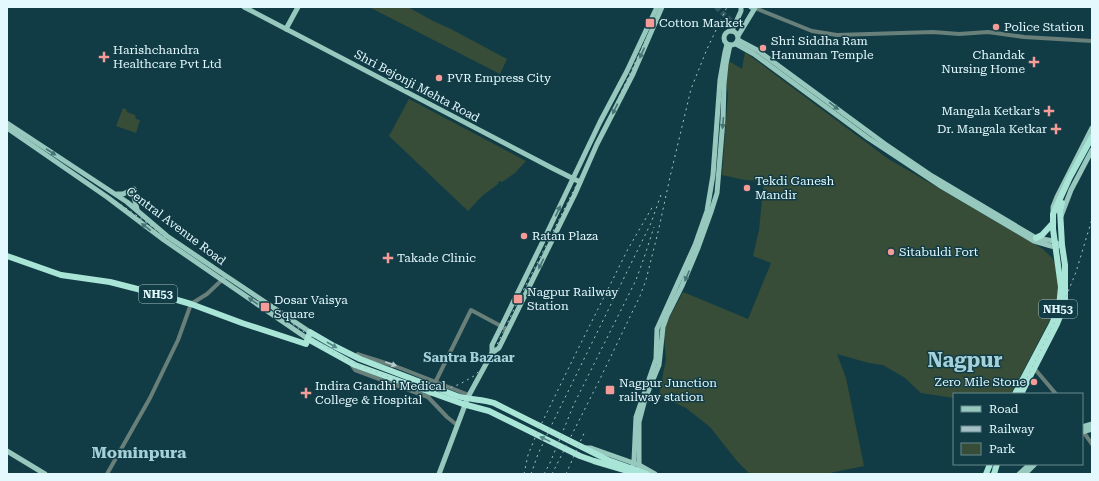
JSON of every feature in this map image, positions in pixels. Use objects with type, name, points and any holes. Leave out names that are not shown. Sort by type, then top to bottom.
[{"type":"highway","points":[[1060,217],[1059,208],[1061,197],[1092,136]]},
{"type":"highway","points":[[1053,214],[1059,208],[1092,143]]},
{"type":"highway","name":"NH53","points":[[1016,393],[1052,324],[1059,307],[1061,287],[1053,214]]},
{"type":"highway","name":"NH53","points":[[1022,393],[1057,324],[1065,304],[1064,265],[1057,244],[1060,217]]},
{"type":"highway","points":[[1036,238],[1042,235],[1053,223]]},
{"type":"highway","name":"NH53","points":[[7,256],[61,275],[110,282],[154,293],[191,304],[242,323],[307,341],[353,364],[463,404],[489,411],[580,456],[635,473]]},
{"type":"highway","points":[[307,341],[310,332]]},
{"type":"highway","name":"Central Avenue Road","points":[[310,332],[357,358],[465,399],[487,400],[608,460],[647,474]]},
{"type":"main road","name":"Shri Bejonji Mehta Road","points":[[244,7],[580,182]]},
{"type":"main road","points":[[286,29],[298,7]]},
{"type":"main road","points":[[492,352],[499,348],[597,144],[633,74],[649,37],[657,7]]},
{"type":"main road","points":[[439,474],[469,394],[492,352],[492,345],[644,34],[662,7]]},
{"type":"main road","points":[[741,7],[741,11],[732,31],[727,32],[724,36],[724,40],[757,50],[885,144],[1034,241],[1057,244]]},
{"type":"main road","points":[[636,462],[636,417],[656,359],[657,329],[695,245],[707,211],[713,175],[720,80],[723,60],[743,29],[753,8]]},
{"type":"main road","points":[[735,24],[743,29]]},
{"type":"main road","points":[[635,473],[639,422],[643,405],[658,365],[662,327],[698,248],[717,193],[726,64],[735,33],[732,31]]},
{"type":"main road","points":[[644,34],[649,37]]},
{"type":"main road","name":"Central Avenue Road","points":[[7,123],[137,209],[167,236],[307,341]]},
{"type":"main road","name":"Central Avenue Road","points":[[7,128],[107,197],[164,240],[310,332]]},
{"type":"main road","name":"NH53","points":[[1053,214],[1053,207],[1057,197],[1092,128]]},
{"type":"main road","points":[[594,135],[601,138]]},
{"type":"main road","name":"NH53","points":[[1060,217],[1071,190],[1092,150]]},
{"type":"main road","points":[[116,194],[123,194],[134,189],[137,209]]},
{"type":"main road","points":[[1013,227],[1036,238],[1057,244]]},
{"type":"main road","points":[[1083,429],[1092,424]]},
{"type":"main road","points":[[583,447],[591,448],[624,460],[636,462],[655,474]]},
{"type":"main road","points":[[7,452],[41,474]]},
{"type":"main road","points":[[7,452],[45,474]]},
{"type":"main road","points":[[1019,474],[1029,465]]},
{"type":"main road","points":[[1025,474],[1034,465]]},
{"type":"street","points":[[753,8],[812,31],[837,35],[933,32],[959,34],[988,32],[1024,37],[1092,41]]},
{"type":"street","points":[[107,474],[153,392],[178,340],[191,304],[208,294],[224,278]]},
{"type":"street","points":[[428,397],[471,310],[507,331]]},
{"type":"street","points":[[357,358],[358,354],[368,357],[469,394]]},
{"type":"street","points":[[353,364],[355,370],[428,397],[457,425]]},
{"type":"street","points":[[1034,368],[1055,393]]},
{"type":"street","points":[[1083,431],[1092,444]]},
{"type":"green space","points":[[369,7],[408,7],[507,59],[500,74]]},
{"type":"green space","points":[[745,52],[887,158],[1043,249],[1052,258],[1059,270],[1061,293],[1055,310],[1012,393],[953,393],[953,398],[921,393],[905,378],[883,365],[869,363],[837,354],[846,378],[864,466],[825,474],[750,474],[737,461],[710,427],[686,408],[659,395],[666,359],[664,335],[666,324],[683,292],[748,319],[771,263],[753,256],[759,230],[764,181],[745,180],[722,175],[728,94],[725,78],[727,60],[742,69]]},
{"type":"green space","points":[[409,99],[526,161],[515,173],[502,182],[499,181],[498,184],[482,196],[468,211],[389,136]]},
{"type":"green space","points":[[123,108],[126,109],[127,112],[135,115],[136,119],[140,120],[136,133],[116,126]]},
{"type":"tunnel","points":[[716,7],[735,24]]},
{"type":"railway","points":[[7,126],[146,222],[195,261],[243,293],[266,306],[335,353],[363,367],[410,385],[433,389],[449,388],[474,376],[486,364],[494,351],[597,144],[661,7]]},
{"type":"railway","points":[[552,474],[599,381],[640,296],[646,280],[691,89],[707,49],[727,7]]},
{"type":"railway","points":[[531,474],[538,454],[554,420],[651,223],[662,192]]},
{"type":"railway","points":[[524,474],[528,455],[537,433],[628,249],[653,206]]},
{"type":"railway","points":[[1019,393],[1062,307],[1076,272],[1092,219]]},
{"type":"railway","points":[[544,474],[574,404],[636,280],[654,227]]},
{"type":"railway","points":[[566,474],[585,431]]},
{"type":"railway","points":[[991,474],[994,465]]},
{"type":"place","name":"Cotton Market","points":[[650,23]]},
{"type":"place","name":"Police Station","points":[[996,27]]},
{"type":"place","name":"Shri Siddha Ram Hanuman Temple","points":[[763,48]]},
{"type":"place","name":"Harishchandra Healthcare Pvt Ltd","points":[[104,57]]},
{"type":"place","name":"Chandak Nursing Home","points":[[1034,62]]},
{"type":"place","name":"PVR Empress City","points":[[439,78]]},
{"type":"place","name":"Mangala Ketkar's","points":[[1049,111]]},
{"type":"place","name":"Dr. Mangala Ketkar","points":[[1056,129]]},
{"type":"place","name":"Tekdi Ganesh Mandir","points":[[747,188]]},
{"type":"place","name":"Ratan Plaza","points":[[524,236]]},
{"type":"place","name":"Sitabuldi Fort","points":[[891,252]]},
{"type":"place","name":"Takade Clinic","points":[[388,258]]},
{"type":"place","name":"Nagpur Railway Station","points":[[518,299]]},
{"type":"place","name":"Dosar Vaisya Square","points":[[265,307]]},
{"type":"place","name":"Zero Mile Stone","points":[[1034,382]]},
{"type":"place","name":"Nagpur Junction railway station","points":[[610,390]]},
{"type":"place","name":"Indira Gandhi Medical College & Hospital","points":[[306,393]]},
{"type":"district","name":"Santra Bazaar","points":[[469,357]]},
{"type":"district","name":"Nagpur","points":[[965,360]]},
{"type":"district","name":"Mominpura","points":[[139,452]]}]
